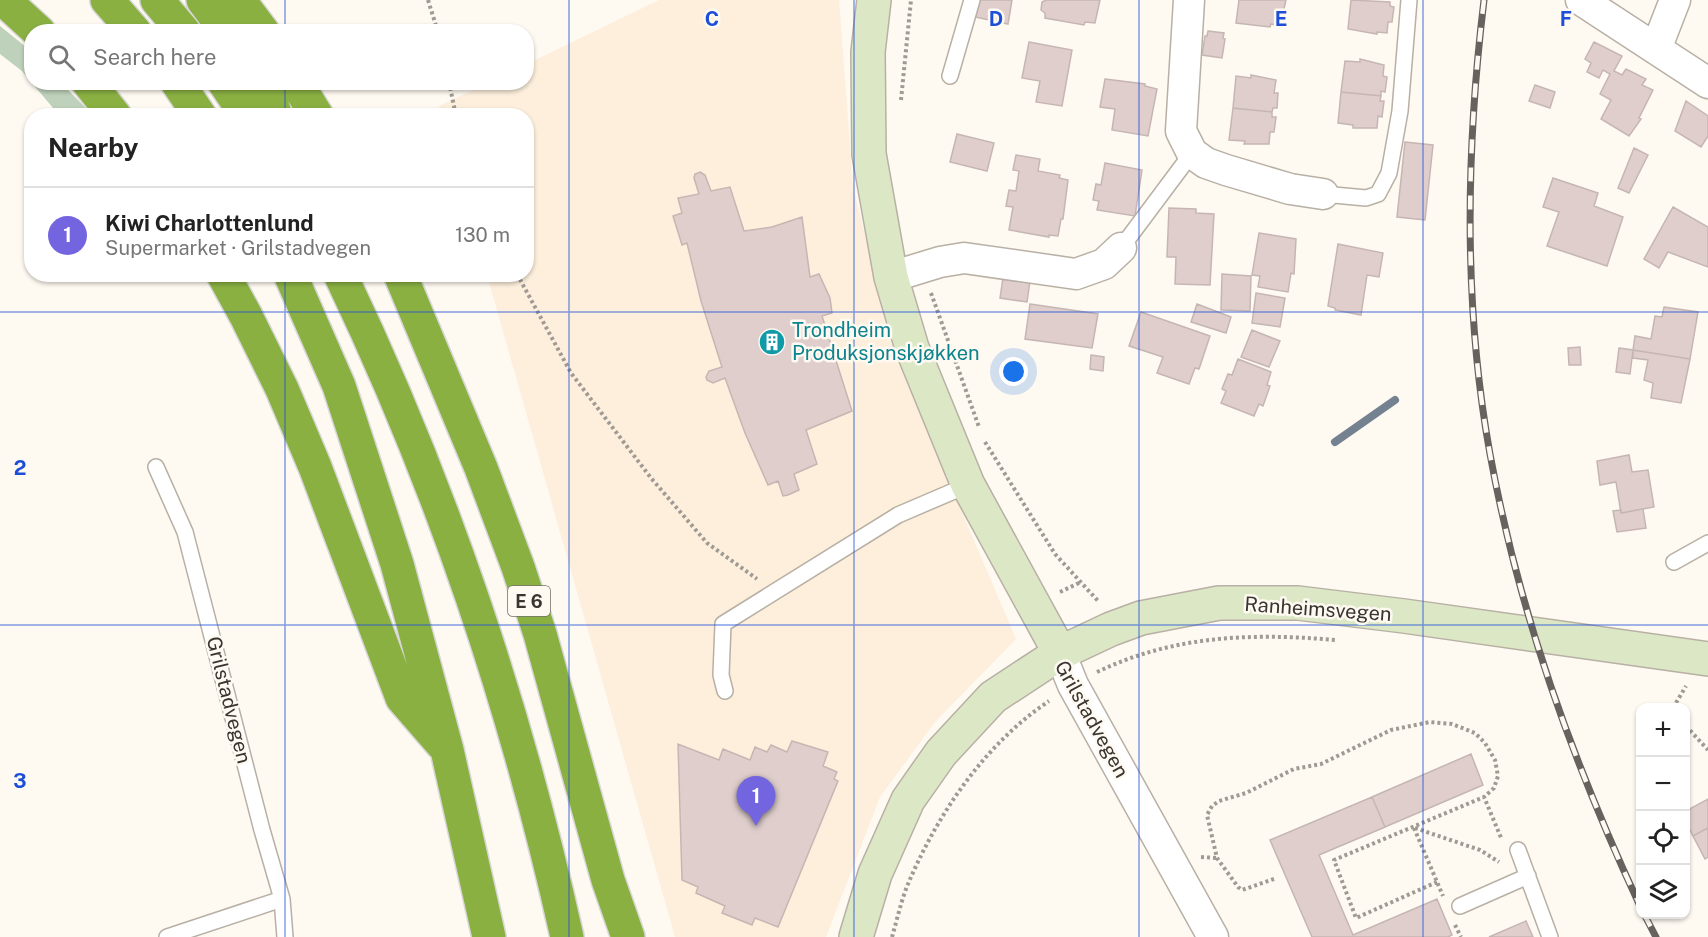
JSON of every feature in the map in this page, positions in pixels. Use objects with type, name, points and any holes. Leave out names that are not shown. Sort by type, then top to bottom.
[{"type":"highway","points":[[4,0],[30,24]]},
{"type":"highway","points":[[107,0],[128,24]]},
{"type":"highway","points":[[158,0],[178,24]]},
{"type":"highway","points":[[203,0],[221,24]]},
{"type":"highway","points":[[239,0],[257,24]]},
{"type":"highway","points":[[94,90],[109,108]]},
{"type":"highway","points":[[182,90],[195,108]]},
{"type":"highway","points":[[229,90],[242,108]]},
{"type":"highway","points":[[267,90],[273,108]]},
{"type":"highway","points":[[301,90],[312,108]]},
{"type":"highway","points":[[227,282],[282,389],[315,467],[402,698],[447,750]]},
{"type":"highway","points":[[294,282],[339,386],[397,564],[447,750],[489,937]]},
{"type":"highway","name":"E 6","points":[[344,282],[372,340],[434,488],[468,582],[496,665],[526,768],[567,937]]},
{"type":"highway","name":"E 6","points":[[403,282],[477,457],[518,567],[540,634],[608,880],[628,937]]},
{"type":"street","points":[[874,0],[867,52],[869,154],[891,277],[912,348],[968,485],[1059,653]]},
{"type":"street","points":[[1189,0],[1181,131],[1192,153],[1206,163],[1226,170],[1290,189],[1323,194]]},
{"type":"street","points":[[1581,0],[1708,83]]},
{"type":"street","points":[[1656,49],[1675,0]]},
{"type":"street","points":[[891,277],[922,267],[964,258],[1076,274],[1104,264],[1121,248]]},
{"type":"street","name":"Ranheimsvegen","points":[[1059,653],[1111,629],[1142,618],[1177,610],[1219,603],[1299,603],[1404,616],[1703,673]]},
{"type":"street","name":"Grilstadvegen","points":[[856,937],[875,874],[908,800],[941,753],[993,697],[1059,653],[1073,685],[1213,937]]},
{"type":"lane","points":[[950,76],[972,0]]},
{"type":"lane","points":[[1323,194],[1366,198],[1378,194],[1389,173],[1400,111],[1410,0]]},
{"type":"lane","points":[[1121,248],[1192,153]]},
{"type":"lane","name":"Grilstadvegen","points":[[156,467],[185,532],[282,899],[285,937]]},
{"type":"lane","points":[[725,691],[721,675],[723,624],[898,514],[968,485]]},
{"type":"lane","points":[[1674,562],[1708,543]]},
{"type":"lane","points":[[1453,908],[1520,864],[1550,937]]},
{"type":"lane","points":[[167,937],[282,899]]},
{"type":"path","points":[[428,0],[436,24]]},
{"type":"path","points":[[900,104],[911,0]]},
{"type":"path","points":[[451,90],[454,108]]},
{"type":"path","points":[[922,267],[980,430]]},
{"type":"path","points":[[521,282],[570,374],[651,478],[707,543],[776,592]]},
{"type":"path","points":[[984,440],[1055,554],[1103,606],[1111,629]]},
{"type":"path","points":[[892,937],[908,885],[942,814],[992,749],[1036,710],[1073,685],[1122,660],[1173,645],[1238,637],[1288,636],[1341,640]]},
{"type":"path","points":[[1676,703],[1686,686],[1703,673]]},
{"type":"path","points":[[1675,684],[1686,686]]},
{"type":"path","points":[[1274,879],[1242,890],[1238,887],[1217,858],[1207,815],[1212,806],[1219,801],[1246,793],[1294,769],[1321,764],[1391,730],[1430,722],[1452,724],[1475,733],[1485,743],[1495,760],[1497,776],[1494,788],[1484,797],[1334,860],[1356,918],[1437,882]]},
{"type":"path","points":[[1690,730],[1708,750]]},
{"type":"path","points":[[1414,828],[1480,850],[1504,865],[1520,864],[1484,797]]},
{"type":"path","points":[[1414,828],[1437,882],[1453,908],[1461,937]]},
{"type":"shaded area","points":[[659,0],[839,0],[853,186],[893,350],[1016,639],[935,722],[880,797],[826,937],[675,937],[489,282],[534,282],[534,108],[439,108],[439,106],[473,90],[534,90],[534,61]]},
{"type":"green space","points":[[0,26],[24,45],[24,73],[22,71],[0,54]]},
{"type":"green space","points":[[38,90],[68,90],[86,108],[53,108]]},
{"type":"building","points":[[979,0],[1012,0],[1008,24],[975,17]]},
{"type":"building","points":[[1046,0],[1100,0],[1095,23],[1085,22],[1084,25],[1045,18],[1045,13],[1041,10],[1042,2]]},
{"type":"building","points":[[1239,0],[1286,0],[1280,26],[1236,23]]},
{"type":"building","points":[[1351,0],[1390,2],[1390,6],[1394,7],[1392,22],[1388,22],[1387,33],[1377,32],[1377,34],[1348,29]]},
{"type":"building","points":[[1208,31],[1224,33],[1222,58],[1202,55]]},
{"type":"building","points":[[1029,42],[1072,50],[1062,106],[1036,102],[1040,81],[1022,78]]},
{"type":"building","points":[[1594,42],[1622,56],[1614,71],[1622,75],[1626,69],[1646,79],[1642,85],[1653,90],[1639,118],[1641,119],[1629,136],[1601,119],[1611,100],[1600,94],[1610,74],[1603,70],[1599,78],[1587,72],[1591,63],[1585,59]]},
{"type":"building","points":[[1360,59],[1384,65],[1383,76],[1387,77],[1385,92],[1381,91],[1381,96],[1341,92],[1345,61],[1360,62]]},
{"type":"building","points":[[1251,75],[1276,80],[1274,93],[1278,93],[1277,108],[1273,108],[1272,112],[1233,108],[1236,76],[1251,78]]},
{"type":"building","points":[[1105,79],[1145,84],[1145,86],[1157,89],[1148,136],[1112,130],[1115,109],[1100,107]]},
{"type":"building","points":[[1535,85],[1555,92],[1550,108],[1529,101]]},
{"type":"building","points":[[1341,92],[1381,96],[1380,101],[1384,101],[1382,117],[1378,116],[1377,128],[1353,128],[1353,125],[1338,123]]},
{"type":"building","points":[[1686,101],[1708,116],[1708,136],[1701,147],[1675,131]]},
{"type":"building","points":[[1233,108],[1272,112],[1272,117],[1276,117],[1274,132],[1270,132],[1269,144],[1244,144],[1245,141],[1229,140]]},
{"type":"building","points":[[957,134],[994,143],[987,171],[950,162]]},
{"type":"building","points":[[1405,142],[1433,145],[1425,220],[1397,217]]},
{"type":"building","points":[[1634,148],[1648,155],[1629,193],[1618,188]]},
{"type":"building","points":[[1016,155],[1040,159],[1038,171],[1060,175],[1059,178],[1068,180],[1063,219],[1061,219],[1058,236],[1049,235],[1049,237],[1009,230],[1013,207],[1006,206],[1009,190],[1016,191],[1019,171],[1013,170]]},
{"type":"building","points":[[1105,163],[1142,170],[1135,216],[1097,210],[1099,201],[1093,200],[1096,184],[1101,185]]},
{"type":"building","name":"Trondheim Produksjonskjøkken","points":[[700,172],[705,175],[711,191],[730,187],[744,231],[772,227],[802,217],[810,277],[819,274],[830,298],[832,313],[822,316],[852,411],[806,430],[817,464],[794,474],[799,490],[788,495],[783,496],[778,481],[768,485],[745,433],[725,378],[713,383],[706,377],[709,371],[722,367],[701,301],[687,243],[682,245],[673,216],[682,213],[678,198],[699,194],[694,178],[695,174]]},
{"type":"building","points":[[1553,178],[1598,193],[1594,206],[1623,217],[1607,266],[1547,246],[1559,212],[1543,207]]},
{"type":"building","points":[[1673,207],[1708,227],[1708,267],[1668,252],[1659,268],[1644,259]]},
{"type":"building","points":[[1169,208],[1196,209],[1196,213],[1214,214],[1210,285],[1175,284],[1176,257],[1167,257]]},
{"type":"building","points":[[1259,233],[1296,239],[1294,274],[1291,273],[1288,292],[1258,287],[1260,276],[1252,275]]},
{"type":"building","points":[[1338,244],[1383,253],[1379,277],[1367,275],[1361,315],[1335,310],[1328,306]]},
{"type":"building","points":[[1222,274],[1251,276],[1250,311],[1221,310]]},
{"type":"building","points":[[1003,278],[1030,281],[1027,302],[1000,298]]},
{"type":"building","points":[[1256,293],[1285,298],[1280,327],[1252,323]]},
{"type":"building","points":[[1030,304],[1098,314],[1092,348],[1025,339]]},
{"type":"building","points":[[1197,304],[1231,317],[1226,333],[1191,322]]},
{"type":"building","points":[[1664,307],[1698,312],[1690,359],[1633,350],[1635,336],[1651,339],[1655,316],[1662,317]]},
{"type":"building","points":[[1141,312],[1210,336],[1199,369],[1195,368],[1189,384],[1157,373],[1163,357],[1129,346]]},
{"type":"building","points":[[1252,330],[1280,341],[1269,367],[1241,357]]},
{"type":"building","points":[[1580,347],[1581,365],[1569,365],[1568,348]]},
{"type":"building","points":[[1619,348],[1633,350],[1630,374],[1616,372]]},
{"type":"building","points":[[1633,350],[1690,359],[1681,403],[1651,398],[1653,383],[1644,380],[1648,360],[1633,358]]},
{"type":"building","points":[[1091,355],[1104,357],[1103,371],[1090,369]]},
{"type":"building","points":[[1238,359],[1271,372],[1267,385],[1270,386],[1263,406],[1259,404],[1254,416],[1221,403],[1226,391],[1222,389],[1228,374],[1232,375]]},
{"type":"building","points":[[1629,455],[1632,472],[1648,470],[1654,507],[1621,513],[1616,482],[1600,485],[1597,461]]},
{"type":"building","points":[[1643,509],[1646,528],[1617,532],[1613,511],[1621,510],[1621,513]]},
{"type":"building","points":[[792,741],[828,752],[823,766],[837,772],[834,779],[838,781],[778,927],[755,918],[752,925],[722,913],[725,906],[696,893],[698,887],[682,880],[678,744],[719,760],[723,749],[750,760],[755,747],[767,752],[771,745],[787,752]]},
{"type":"building","points":[[1471,754],[1483,785],[1385,827],[1372,797]]},
{"type":"building","points":[[1372,797],[1385,827],[1319,855],[1353,935],[1437,899],[1452,935],[1448,937],[1312,937],[1270,840]]},
{"type":"building","points":[[1708,799],[1708,828],[1693,836],[1690,830],[1690,809]]},
{"type":"building","points":[[1708,828],[1708,857],[1705,859],[1693,836]]},
{"type":"building","points":[[1526,921],[1533,937],[1489,937]]},
{"type":"waterway","points":[[1335,442],[1395,400]]},
{"type":"railway","points":[[1484,0],[1474,113],[1470,227],[1475,341],[1490,454],[1516,571],[1550,685],[1592,796],[1636,897]]},
{"type":"railway","points":[[1647,919],[1656,937]]},
{"type":"place","name":"Trondheim Produksjonskjøkken","points":[[772,342]]},
{"type":"place","name":"Kiwi Charlottenlund","points":[[756,826]]}]
